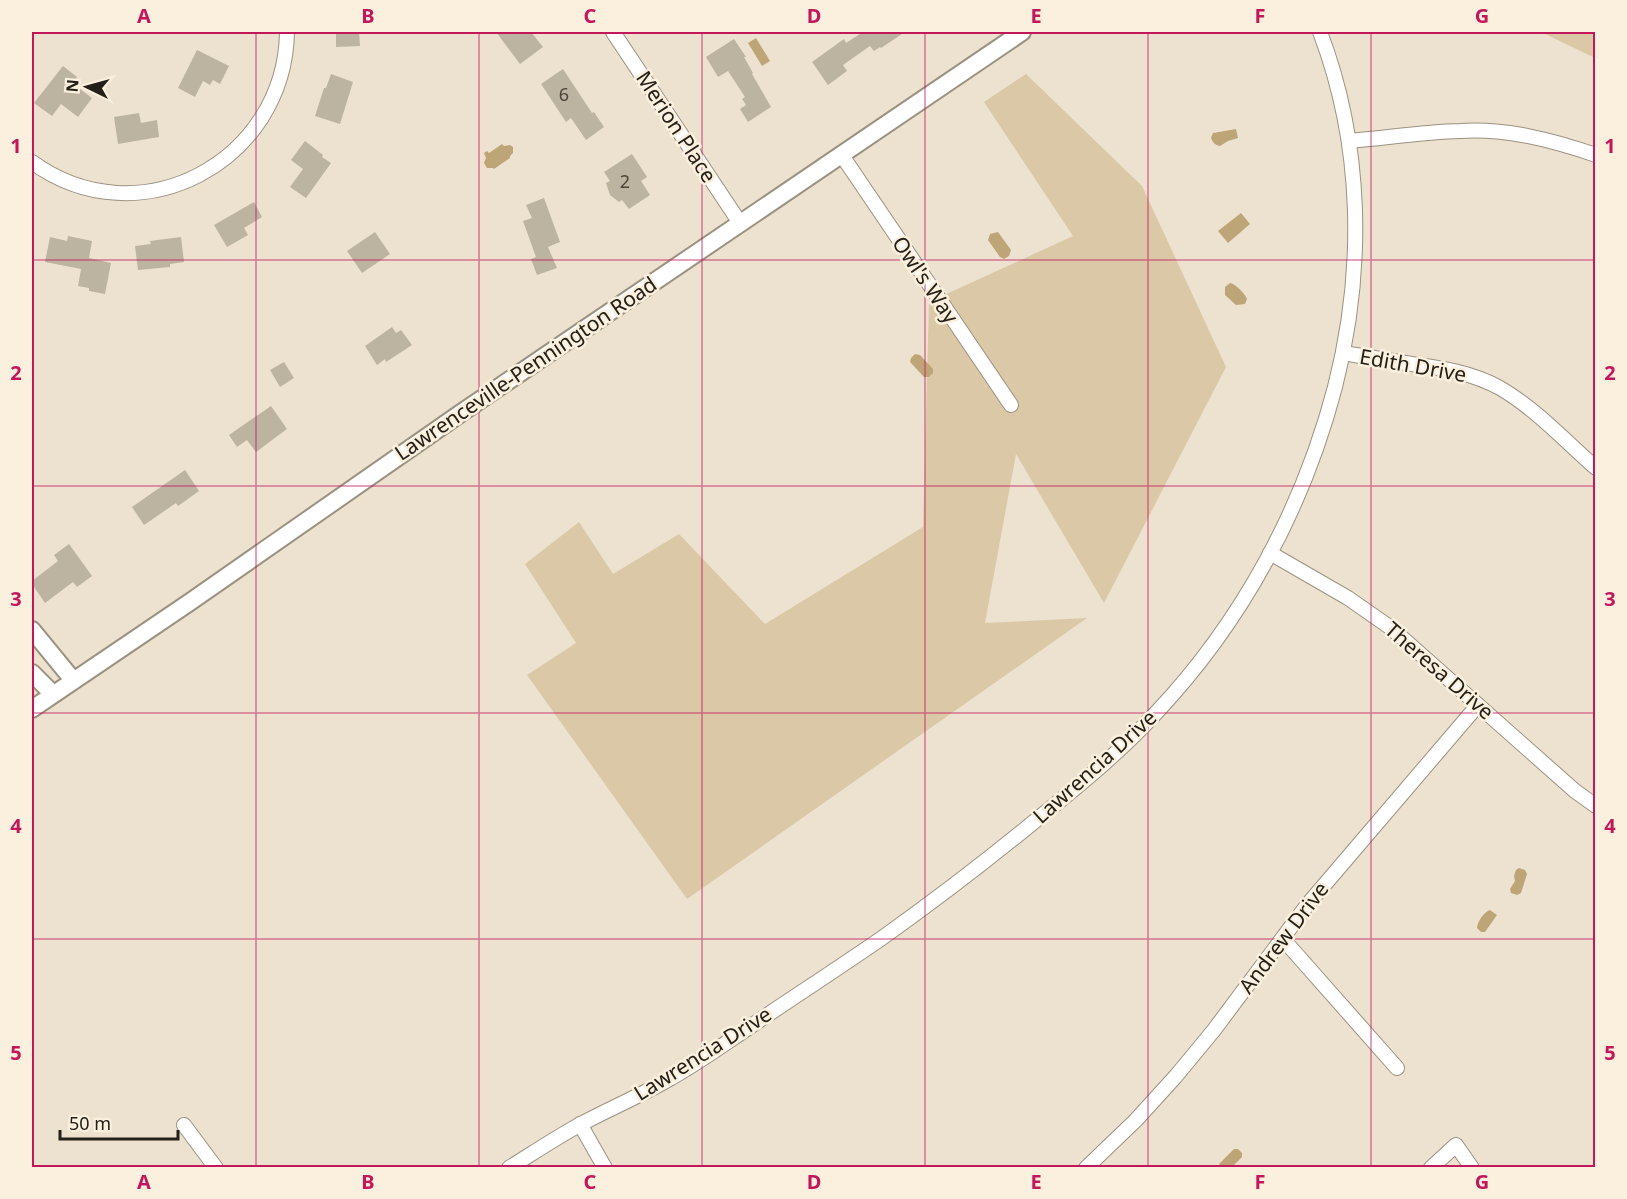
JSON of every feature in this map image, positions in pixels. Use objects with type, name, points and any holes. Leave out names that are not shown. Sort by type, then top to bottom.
[{"type":"street","points":[[32,162],[41,170],[67,182],[116,193],[158,189],[191,179],[211,169],[249,136],[264,115],[275,93],[282,71],[287,32]]},
{"type":"street","name":"Merion Place","points":[[613,32],[740,223]]},
{"type":"street","name":"Lawrenceville-Pennington Road","points":[[32,709],[199,596],[461,413],[1022,32]]},
{"type":"street","name":"Lawrencia Drive","points":[[509,1167],[580,1124],[670,1079],[712,1053],[928,905],[998,852],[1118,751],[1190,674],[1228,623],[1270,553],[1309,470],[1326,420],[1343,353],[1352,303],[1356,223],[1353,173],[1337,84],[1320,32]]},
{"type":"street","points":[[1349,141],[1461,130],[1498,132],[1563,144],[1596,155]]},
{"type":"street","name":"Owl's Way","points":[[841,154],[1011,405]]},
{"type":"street","name":"Edith Drive","points":[[1343,353],[1449,369],[1474,376],[1521,401],[1596,468]]},
{"type":"street","name":"Theresa Drive","points":[[1270,553],[1348,598],[1391,628],[1575,791],[1596,806]]},
{"type":"street","points":[[32,630],[73,680]]},
{"type":"street","points":[[32,673],[53,694]]},
{"type":"street","name":"Andrew Drive","points":[[1086,1167],[1136,1120],[1176,1076],[1214,1030],[1308,904],[1478,705]]},
{"type":"street","points":[[1283,939],[1397,1068]]},
{"type":"street","points":[[580,1124],[605,1167]]},
{"type":"street","points":[[184,1125],[216,1167]]},
{"type":"street","points":[[1431,1167],[1456,1145],[1472,1167]]},
{"type":"shaded area","points":[[1541,32],[1595,32],[1595,58]]},
{"type":"shaded area","points":[[756,38],[770,61],[762,66],[748,43]]},
{"type":"shaded area","points":[[1026,74],[1142,186],[1226,367],[1104,603],[1016,454],[985,623],[1087,618],[687,899],[527,675],[576,643],[525,564],[579,522],[613,574],[679,534],[765,624],[923,527],[929,302],[1073,236],[984,102]]},
{"type":"shaded area","points":[[1236,129],[1238,138],[1220,146],[1214,144],[1211,138],[1213,133]]},
{"type":"shaded area","points":[[502,144],[513,147],[510,158],[494,169],[487,168],[484,163],[486,158],[484,153],[487,151],[489,153]]},
{"type":"shaded area","points":[[1241,213],[1250,224],[1228,243],[1218,231]]},
{"type":"shaded area","points":[[998,232],[1011,250],[1009,256],[1004,259],[988,240],[990,234]]},
{"type":"shaded area","points":[[1230,283],[1237,287],[1247,299],[1245,304],[1236,305],[1225,295],[1225,287]]},
{"type":"shaded area","points":[[915,354],[920,355],[933,369],[929,377],[924,377],[910,362]]},
{"type":"shaded area","points":[[1519,868],[1525,870],[1527,874],[1521,893],[1517,895],[1511,893],[1510,889],[1515,881],[1516,870]]},
{"type":"shaded area","points":[[1490,910],[1497,915],[1485,932],[1481,932],[1477,928],[1478,923]]},
{"type":"shaded area","points":[[1234,1149],[1242,1153],[1242,1157],[1232,1167],[1222,1167],[1219,1164]]},
{"type":"building","points":[[336,32],[359,32],[360,46],[336,47]]},
{"type":"building","points":[[496,32],[531,32],[543,47],[520,64]]},
{"type":"building","points":[[863,32],[905,32],[874,51],[870,46],[843,65],[847,71],[828,85],[812,62],[844,39],[846,43]]},
{"type":"building","points":[[734,39],[746,57],[744,57],[752,74],[771,107],[748,122],[740,109],[746,105],[742,99],[745,97],[728,71],[718,77],[706,57]]},
{"type":"building","points":[[197,50],[229,66],[220,84],[213,80],[210,85],[203,81],[195,97],[178,88]]},
{"type":"building","points":[[63,66],[77,77],[72,83],[92,98],[78,117],[61,104],[52,116],[34,103]]},
{"type":"building","points":[[563,69],[604,127],[586,140],[571,118],[566,122],[541,84]]},
{"type":"building","points":[[331,74],[353,82],[340,124],[315,116]]},
{"type":"building","points":[[139,113],[141,123],[157,120],[159,137],[118,144],[114,117]]},
{"type":"building","points":[[305,141],[331,163],[306,198],[290,187],[303,169],[291,160]]},
{"type":"building","points":[[632,154],[647,177],[641,181],[650,195],[629,209],[622,200],[619,202],[610,195],[606,183],[610,181],[604,172]]},
{"type":"building","points":[[544,198],[560,242],[548,247],[557,268],[537,275],[531,259],[536,257],[523,221],[532,218],[526,205]]},
{"type":"building","points":[[254,202],[262,217],[244,228],[248,235],[227,247],[214,225]]},
{"type":"building","points":[[375,232],[390,254],[362,273],[347,251]]},
{"type":"building","points":[[68,236],[92,241],[89,258],[111,263],[105,294],[78,286],[81,269],[45,262],[50,237],[67,241]]},
{"type":"building","points":[[181,237],[184,262],[170,264],[170,267],[138,270],[135,246],[151,244],[150,241]]},
{"type":"building","points":[[392,327],[396,333],[401,330],[412,345],[386,362],[385,359],[377,365],[365,346]]},
{"type":"building","points":[[284,362],[294,378],[280,387],[270,370]]},
{"type":"building","points":[[271,406],[287,429],[256,452],[247,440],[237,447],[229,435]]},
{"type":"building","points":[[185,470],[199,491],[178,506],[176,503],[144,525],[132,507]]},
{"type":"building","points":[[69,544],[92,576],[77,587],[73,582],[45,603],[32,581],[58,561],[54,555]]}]
